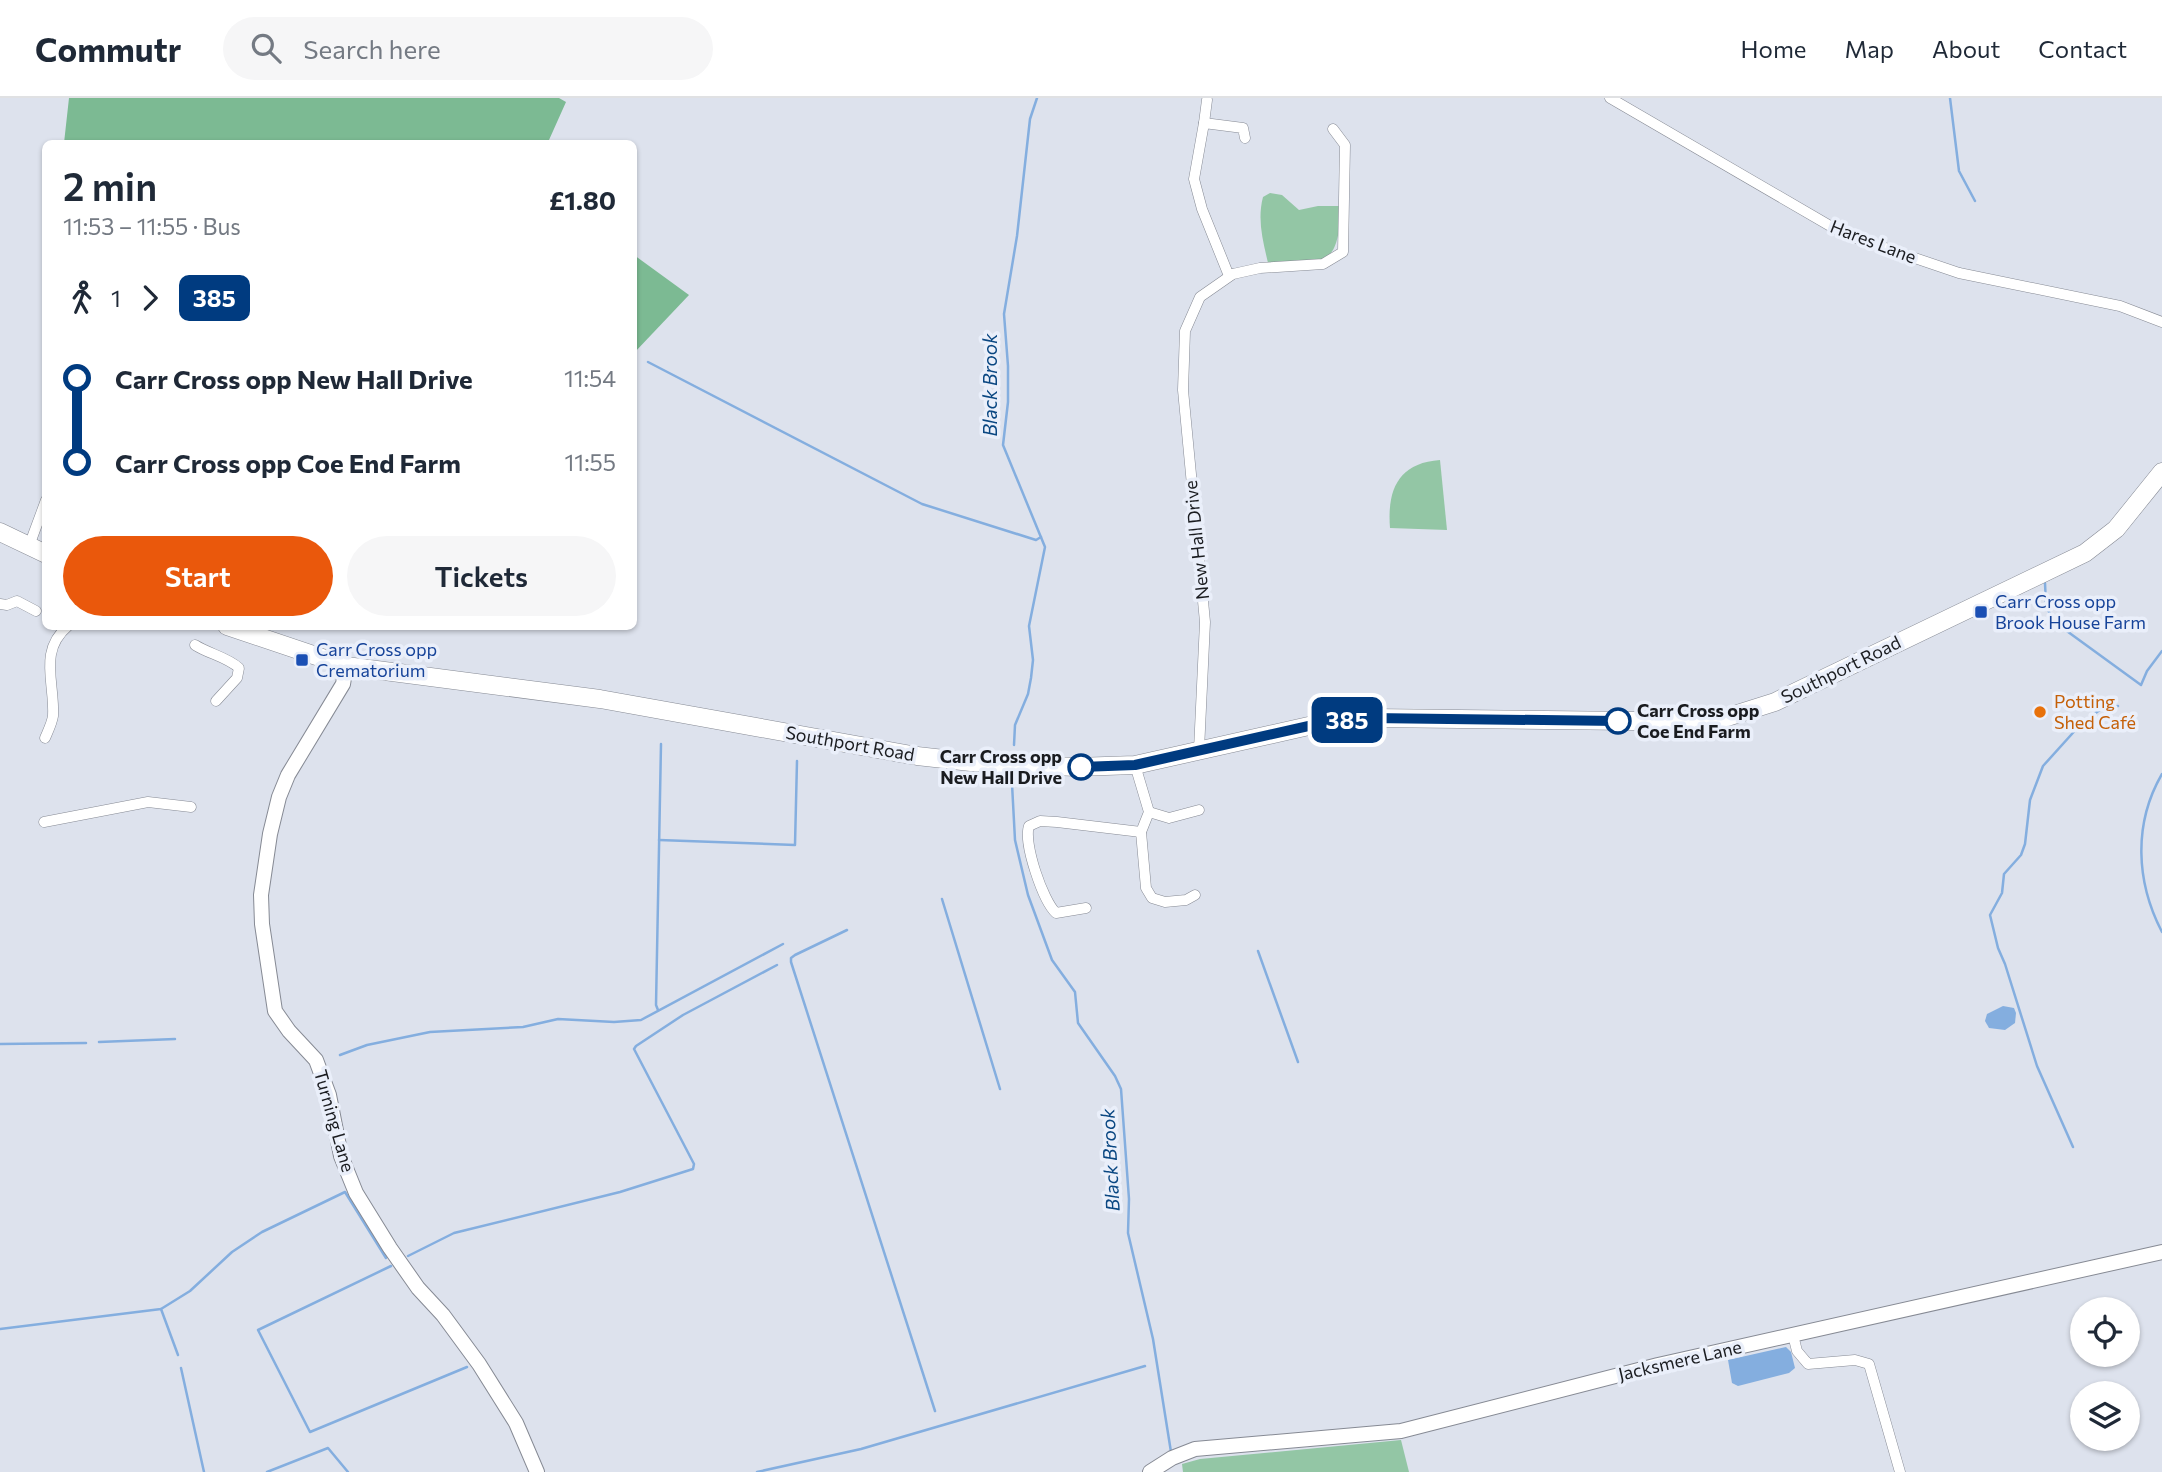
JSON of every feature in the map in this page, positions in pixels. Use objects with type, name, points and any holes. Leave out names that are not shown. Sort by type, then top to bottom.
[{"type":"highway","name":"Southport Road","points":[[239,630],[346,666],[600,699],[917,756],[971,762],[1076,767],[1135,765],[1322,723],[1371,718],[1718,720],[1775,702],[2085,553],[2116,529],[2162,472]]},
{"type":"highway","points":[[0,532],[42,552]]},
{"type":"main road","name":"Turning Lane","points":[[346,666],[343,684],[288,775],[279,797],[263,864],[262,924],[275,1011],[316,1060],[330,1095],[341,1156],[356,1193],[418,1288],[443,1315],[479,1364],[516,1423],[537,1472]]},
{"type":"main road","name":"Jacksmere Lane","points":[[1154,1469],[1195,1449],[1401,1430],[1658,1365],[2162,1252]]},
{"type":"street","name":"Hares Lane","points":[[1610,98],[1844,234],[1959,273],[2120,306],[2162,322]]},
{"type":"street","points":[[1207,100],[1194,179],[1212,238],[1229,276],[1260,268],[1324,264],[1343,252],[1345,145],[1333,129]]},
{"type":"street","points":[[1204,123],[1242,128],[1245,138]]},
{"type":"street","name":"New Hall Drive","points":[[1199,750],[1205,622],[1183,390],[1185,331],[1200,297],[1233,274]]},
{"type":"street","points":[[29,546],[42,511]]},
{"type":"street","points":[[0,604],[7,605],[18,601],[37,611]]},
{"type":"street","points":[[45,738],[53,719],[50,654],[58,635],[64,630]]},
{"type":"street","points":[[195,645],[209,654],[231,661],[239,668],[229,695],[216,701]]},
{"type":"street","points":[[1135,765],[1149,812],[1141,832],[1146,888],[1152,898],[1165,902],[1186,900],[1195,895]]},
{"type":"street","points":[[44,822],[148,802],[191,807]]},
{"type":"street","points":[[1149,812],[1170,818],[1199,810]]},
{"type":"street","points":[[1086,908],[1056,913],[1049,906],[1034,862],[1027,832],[1030,826],[1040,821],[1141,832]]},
{"type":"street","points":[[1793,1335],[1797,1351],[1808,1364],[1855,1360],[1869,1364],[1900,1472]]},
{"type":"green space","points":[[69,98],[559,98],[566,102],[549,140],[64,140]]},
{"type":"green space","points":[[1270,193],[1282,195],[1299,210],[1318,206],[1341,206],[1332,252],[1315,261],[1268,263],[1261,230],[1261,214],[1263,197]]},
{"type":"green space","points":[[637,257],[689,295],[637,350]]},
{"type":"green space","points":[[1440,460],[1447,530],[1390,528],[1391,502],[1398,481],[1414,467]]},
{"type":"green space","points":[[1401,1440],[1409,1472],[1183,1472],[1182,1464],[1200,1459]]},
{"type":"water","points":[[2003,1006],[2014,1008],[2015,1023],[2005,1030],[1989,1028],[1985,1021],[1987,1014]]},
{"type":"water","points":[[1786,1347],[1791,1352],[1795,1368],[1789,1373],[1738,1386],[1732,1383],[1728,1360]]},
{"type":"waterway","name":"Black Brook","points":[[1014,745],[1015,725],[1028,694],[1031,678],[1033,660],[1029,626],[1045,547],[1003,445],[1008,402],[1004,314],[1017,236],[1030,119],[1037,98]]},
{"type":"waterway","points":[[1950,98],[1959,171],[1975,201]]},
{"type":"waterway","points":[[648,362],[922,504],[1036,540],[1041,537]]},
{"type":"waterway","points":[[2045,583],[2046,605],[2053,621],[2141,685],[2147,671],[2162,651]]},
{"type":"waterway","points":[[2073,1147],[2037,1066],[1998,948],[1990,915],[2002,893],[2004,874],[2021,855],[2025,844],[2030,800],[2043,766],[2080,725],[2101,709],[2118,706]]},
{"type":"waterway","points":[[658,1010],[661,744]]},
{"type":"waterway","points":[[659,840],[795,845],[797,761]]},
{"type":"waterway","points":[[2162,774],[2146,813],[2141,853],[2147,893],[2162,932]]},
{"type":"waterway","name":"Black Brook","points":[[1012,784],[1015,840],[1028,895],[1052,960],[1075,992],[1078,1023],[1121,1089],[1129,1199],[1128,1233],[1153,1339],[1171,1452]]},
{"type":"waterway","points":[[942,899],[1000,1089]]},
{"type":"waterway","points":[[847,930],[795,955],[791,962],[935,1411]]},
{"type":"waterway","points":[[340,1055],[367,1045],[430,1032],[523,1027],[558,1019],[614,1022],[641,1020],[783,944]]},
{"type":"waterway","points":[[1258,951],[1298,1062]]},
{"type":"waterway","points":[[408,1256],[454,1233],[620,1192],[693,1169],[694,1164],[634,1049],[683,1015],[777,965]]},
{"type":"waterway","points":[[99,1042],[175,1039]]},
{"type":"waterway","points":[[0,1044],[86,1043]]},
{"type":"waterway","points":[[0,1329],[161,1309],[190,1291],[232,1252],[262,1232],[345,1192],[386,1258]]},
{"type":"waterway","points":[[391,1266],[258,1330],[310,1432],[467,1367]]},
{"type":"waterway","points":[[161,1309],[178,1355]]},
{"type":"waterway","points":[[757,1472],[861,1449],[1145,1366]]},
{"type":"waterway","points":[[181,1368],[204,1472]]},
{"type":"waterway","points":[[267,1472],[328,1448],[348,1472]]},
{"type":"bus line","name":"385","points":[[1081,767],[1135,765],[1322,723],[1371,718],[1618,721]]},
{"type":"place","name":"Carr Cross opp Brook House Farm","points":[[1981,612]]},
{"type":"place","name":"Carr Cross opp Crematorium","points":[[302,660]]},
{"type":"place","name":"Potting Shed Café","points":[[2040,712]]},
{"type":"place","name":"Carr Cross opp Coe End Farm","points":[[1618,721]]},
{"type":"place","name":"Carr Cross opp New Hall Drive","points":[[1081,767]]}]
